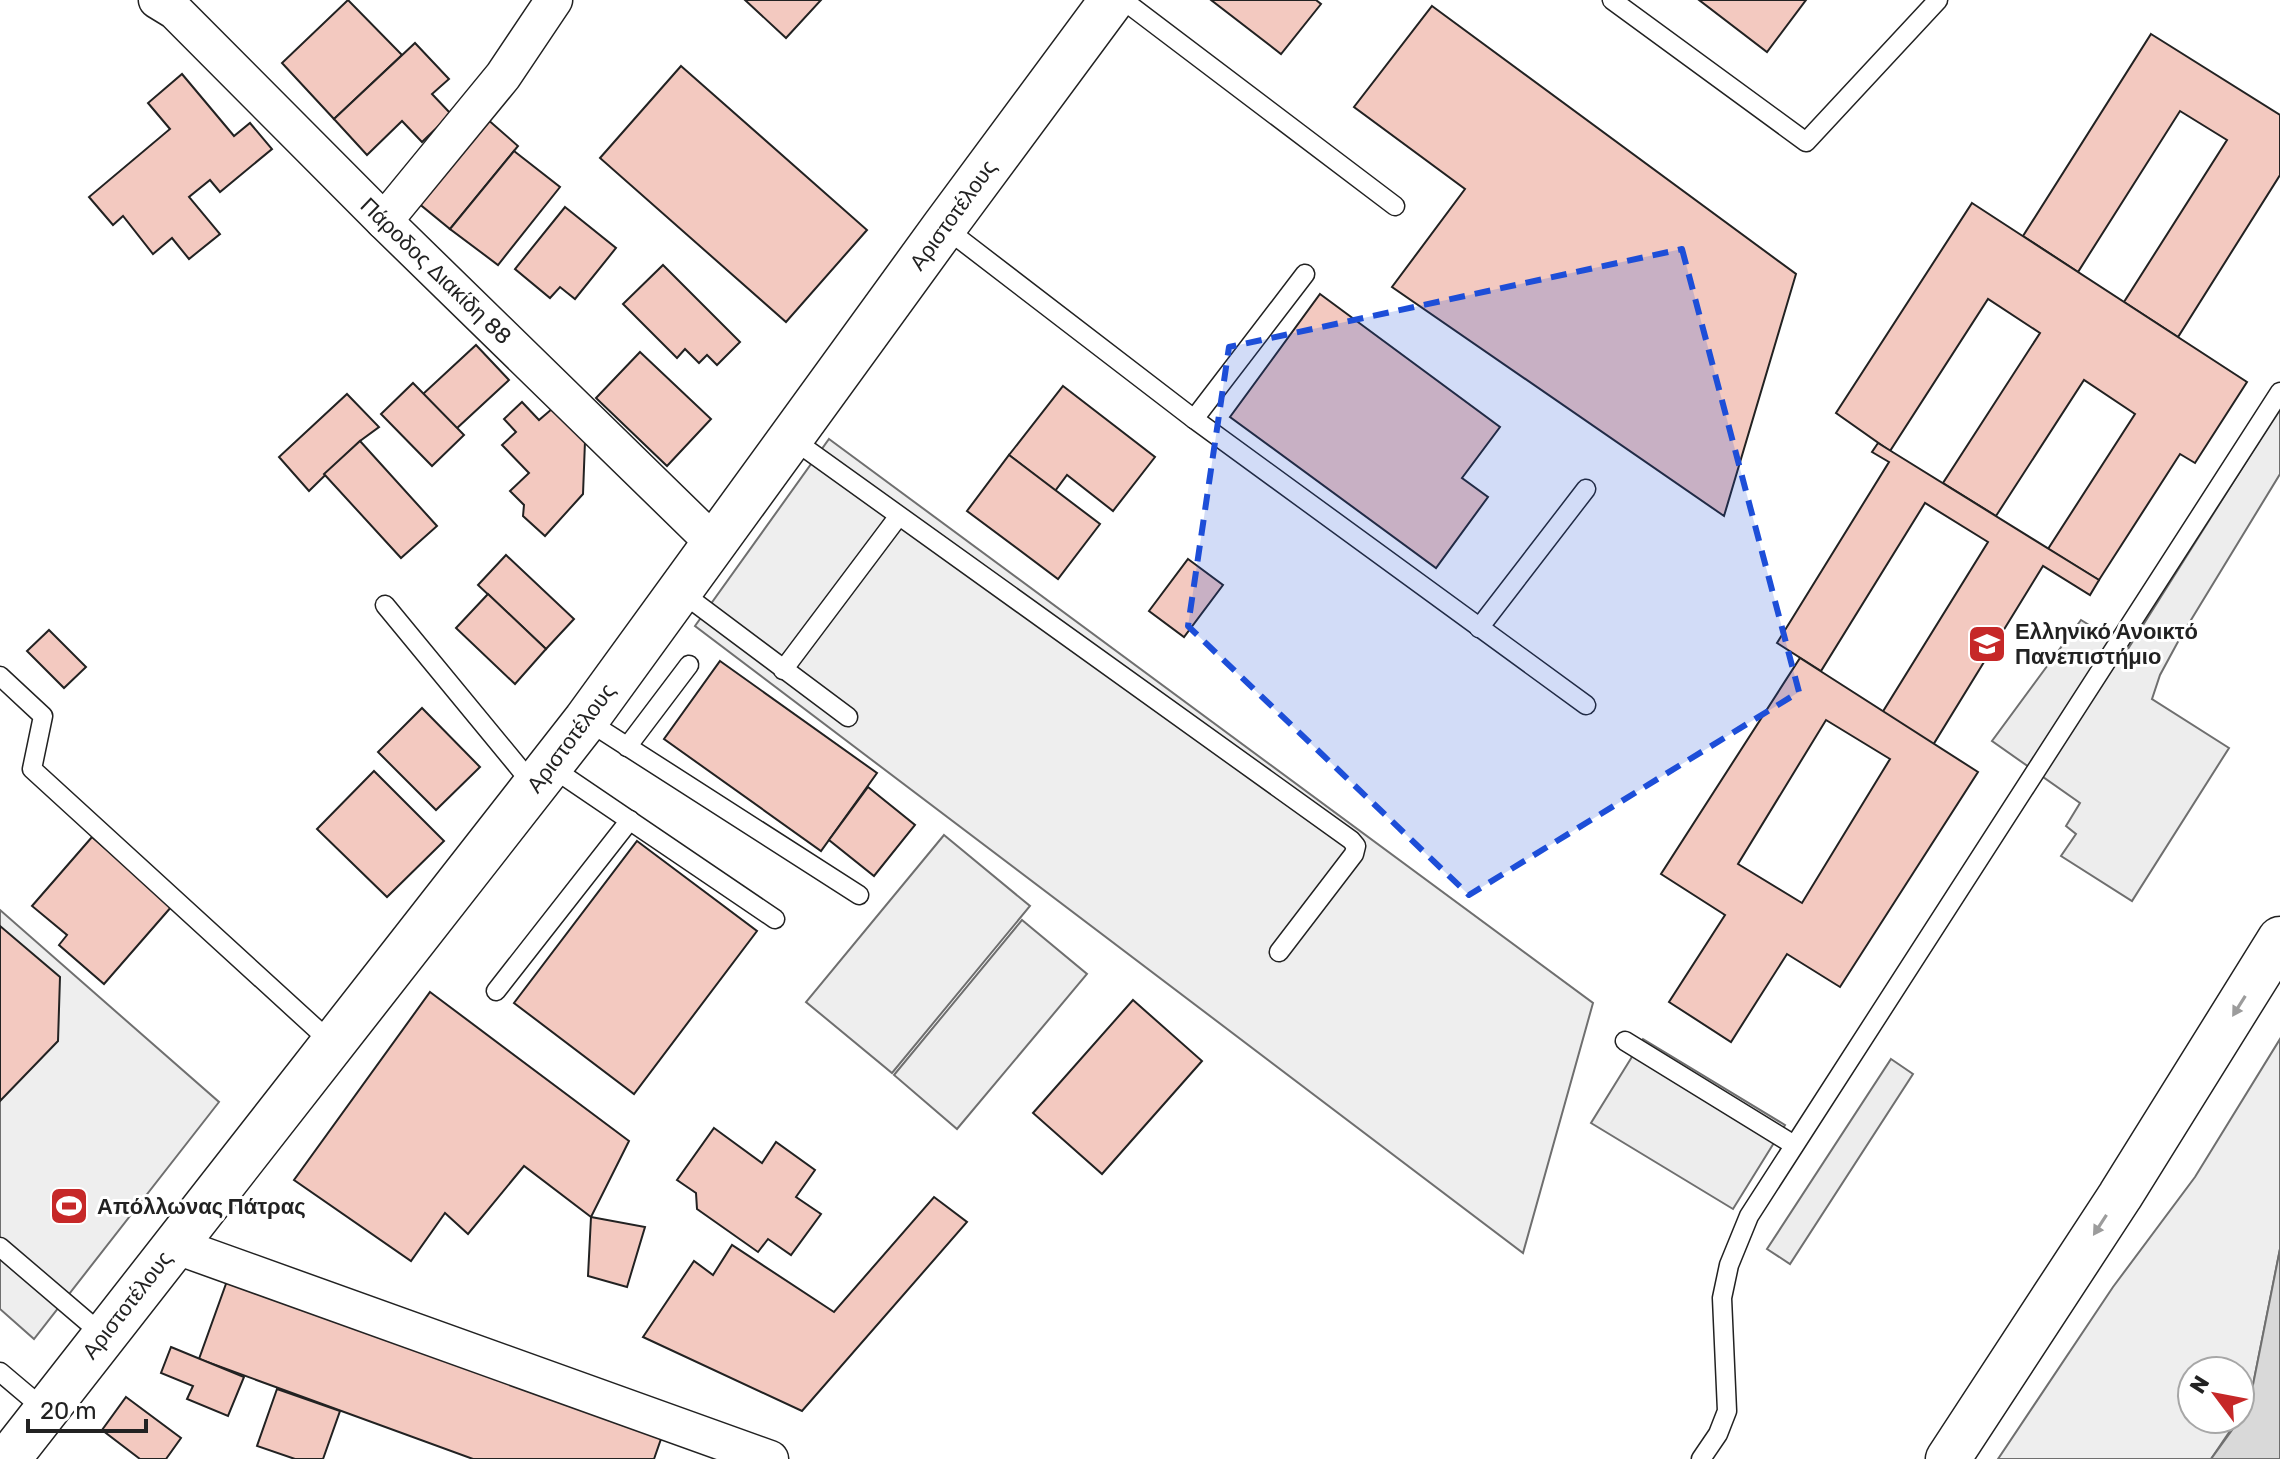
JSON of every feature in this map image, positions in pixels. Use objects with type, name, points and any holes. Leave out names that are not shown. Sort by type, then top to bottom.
[{"type":"main road","name":"Αριστοτέλους","points":[[8,1459],[543,777],[1112,0]]},
{"type":"main road","points":[[1948,1459],[2120,1196],[2280,939]]},
{"type":"street","name":"Πάροδος Διακίδη 88","points":[[157,0],[175,11],[384,221],[715,544]]},
{"type":"street","points":[[384,221],[503,76],[554,0]]},
{"type":"street","points":[[174,1245],[683,1444],[770,1459]]},
{"type":"lane","points":[[1123,0],[1395,206]]},
{"type":"lane","points":[[1612,0],[1806,142],[1938,0]]},
{"type":"lane","points":[[944,227],[1194,419],[1586,705]]},
{"type":"lane","points":[[1194,419],[1305,274]]},
{"type":"lane","points":[[1701,1459],[1718,1434],[1727,1411],[1722,1298],[1729,1265],[1749,1216],[2280,392]]},
{"type":"lane","points":[[791,438],[1351,840],[1356,846],[1354,854],[1279,952]]},
{"type":"lane","points":[[1479,628],[1586,489]]},
{"type":"lane","points":[[783,670],[898,517]]},
{"type":"lane","points":[[681,592],[848,717]]},
{"type":"lane","points":[[385,605],[543,777],[630,820],[775,919]]},
{"type":"lane","points":[[627,747],[689,665]]},
{"type":"lane","points":[[0,676],[43,716],[32,769],[334,1045]]},
{"type":"lane","points":[[586,720],[859,895]]},
{"type":"lane","points":[[496,991],[630,820]]},
{"type":"lane","points":[[1625,1041],[1794,1145]]},
{"type":"lane","points":[[0,1247],[103,1335]]},
{"type":"lane","points":[[0,1372],[45,1410]]},
{"type":"highlighted area","points":[[1682,249],[1799,692],[1469,895],[1188,626],[1229,347]]},
{"type":"shaded area","points":[[2280,408],[2280,474],[2180,638],[2160,675],[2152,699],[2229,748],[2132,901],[2061,856],[2076,834],[2066,826],[2080,803],[1992,741],[2081,620],[2128,649]]},
{"type":"shaded area","points":[[829,439],[1593,1003],[1523,1253],[695,626]]},
{"type":"shaded area","points":[[944,835],[1030,906],[892,1073],[806,1002]]},
{"type":"shaded area","name":"Απόλλωνας Πάτρας","points":[[0,910],[219,1102],[34,1339],[0,1309]]},
{"type":"shaded area","points":[[1022,920],[1087,974],[957,1129],[894,1075]]},
{"type":"shaded area","points":[[1643,1039],[1785,1125],[1733,1209],[1591,1123]]},
{"type":"shaded area","points":[[2280,1039],[2280,1249],[2256,1370],[2256,1355],[2176,1355],[2176,1435],[2227,1435],[2211,1459],[1998,1459],[2113,1287],[2195,1177]]},
{"type":"shaded area","points":[[1891,1059],[1913,1074],[1790,1264],[1767,1249]]},
{"type":"shaded area","points":[[2280,1249],[2280,1459],[2211,1459],[2228,1435],[2256,1435],[2256,1370]]},
{"type":"building","points":[[348,0],[402,55],[334,119],[282,63]]},
{"type":"building","points":[[745,0],[821,0],[786,38]]},
{"type":"building","points":[[1211,0],[1316,0],[1321,4],[1281,54]]},
{"type":"building","points":[[1699,0],[1806,0],[1767,52]]},
{"type":"building","points":[[1432,6],[1796,274],[1724,516],[1392,287],[1465,189],[1354,107]]},
{"type":"building","points":[[2151,34],[2280,115],[2280,175],[2178,337],[2124,302],[2227,140],[2180,111],[2078,272],[2023,236]]},
{"type":"building","points":[[415,43],[449,79],[432,94],[451,114],[422,142],[402,121],[367,155],[334,119]]},
{"type":"building","points":[[681,66],[867,230],[786,322],[600,158]]},
{"type":"building","points":[[182,74],[234,136],[250,123],[272,149],[220,192],[210,180],[189,197],[220,234],[189,259],[172,238],[153,254],[123,216],[113,225],[89,197],[170,129],[148,103]]},
{"type":"building","points":[[486,118],[518,146],[450,229],[417,202]]},
{"type":"building","points":[[514,151],[560,187],[498,265],[450,229]]},
{"type":"building","points":[[1972,203],[2247,382],[2195,463],[2180,454],[2099,580],[2048,549],[2135,414],[2084,380],[1996,516],[1943,483],[2040,333],[1988,299],[1890,451],[1836,413]]},
{"type":"building","points":[[565,207],[616,248],[575,299],[560,287],[550,298],[515,269]]},
{"type":"building","points":[[663,265],[740,342],[717,365],[707,355],[699,363],[685,349],[677,358],[623,304]]},
{"type":"building","points":[[1320,294],[1500,427],[1462,478],[1488,497],[1436,568],[1230,417]]},
{"type":"building","points":[[476,345],[509,380],[456,429],[423,394]]},
{"type":"building","points":[[640,352],[711,419],[667,466],[596,398]]},
{"type":"building","points":[[413,383],[464,435],[432,466],[381,414]]},
{"type":"building","points":[[1063,386],[1155,457],[1113,511],[1067,475],[1055,491],[1009,455]]},
{"type":"building","points":[[347,394],[379,427],[360,441],[309,491],[279,457]]},
{"type":"building","points":[[522,402],[539,420],[553,408],[585,441],[583,494],[545,536],[523,516],[524,505],[510,491],[529,473],[502,445],[516,432],[504,419]]},
{"type":"building","points":[[360,441],[437,526],[401,558],[324,474]]},
{"type":"building","points":[[1878,443],[2099,580],[2090,595],[2043,566],[1933,745],[1882,713],[1988,542],[1925,503],[1821,671],[1777,643],[1889,462],[1872,452]]},
{"type":"building","points":[[1009,455],[1100,524],[1058,579],[967,511]]},
{"type":"building","points":[[506,555],[574,619],[546,649],[478,585]]},
{"type":"building","points":[[1188,559],[1223,585],[1184,637],[1149,611]]},
{"type":"building","points":[[488,594],[546,649],[515,684],[456,628]]},
{"type":"building","points":[[49,630],[86,667],[64,688],[27,651]]},
{"type":"building","points":[[1800,658],[1978,772],[1840,987],[1787,954],[1731,1042],[1669,1002],[1725,915],[1661,874]],"holes":[[[1826,720],[1890,759],[1802,903],[1738,864]]]},
{"type":"building","points":[[720,661],[877,773],[821,851],[664,739]]},
{"type":"building","points":[[422,708],[480,767],[436,810],[378,752]]},
{"type":"building","points":[[374,771],[444,841],[387,897],[317,829]]},
{"type":"building","points":[[868,787],[915,825],[874,876],[829,840]]},
{"type":"building","points":[[92,837],[172,906],[104,984],[59,945],[67,935],[32,906]]},
{"type":"building","points":[[637,841],[757,931],[634,1094],[514,1003]]},
{"type":"building","points":[[0,926],[60,977],[58,1041],[0,1101]]},
{"type":"building","points":[[430,992],[629,1141],[591,1217],[524,1166],[468,1234],[445,1213],[411,1261],[294,1180]]},
{"type":"building","points":[[1133,1000],[1202,1061],[1102,1174],[1033,1113]]},
{"type":"building","points":[[714,1128],[762,1163],[776,1142],[815,1170],[796,1197],[821,1214],[791,1255],[768,1239],[758,1252],[697,1209],[696,1193],[677,1180]]},
{"type":"building","points":[[934,1197],[967,1222],[802,1411],[643,1337],[694,1261],[713,1275],[732,1245],[834,1312]]},
{"type":"building","points":[[591,1217],[645,1227],[627,1287],[588,1276]]},
{"type":"building","points":[[227,1281],[662,1436],[654,1459],[473,1459],[199,1359]]},
{"type":"building","points":[[171,1347],[244,1377],[228,1416],[187,1399],[193,1386],[161,1373]]},
{"type":"building","points":[[277,1389],[340,1411],[323,1459],[295,1459],[257,1446]]},
{"type":"building","points":[[126,1397],[181,1438],[166,1459],[140,1459],[102,1430]]},
{"type":"place","name":"Ελληνικό Ανοικτό Πανεπιστήμιο","points":[[1987,644]]},
{"type":"place","name":"Απόλλωνας Πάτρας","points":[[69,1206]]}]
